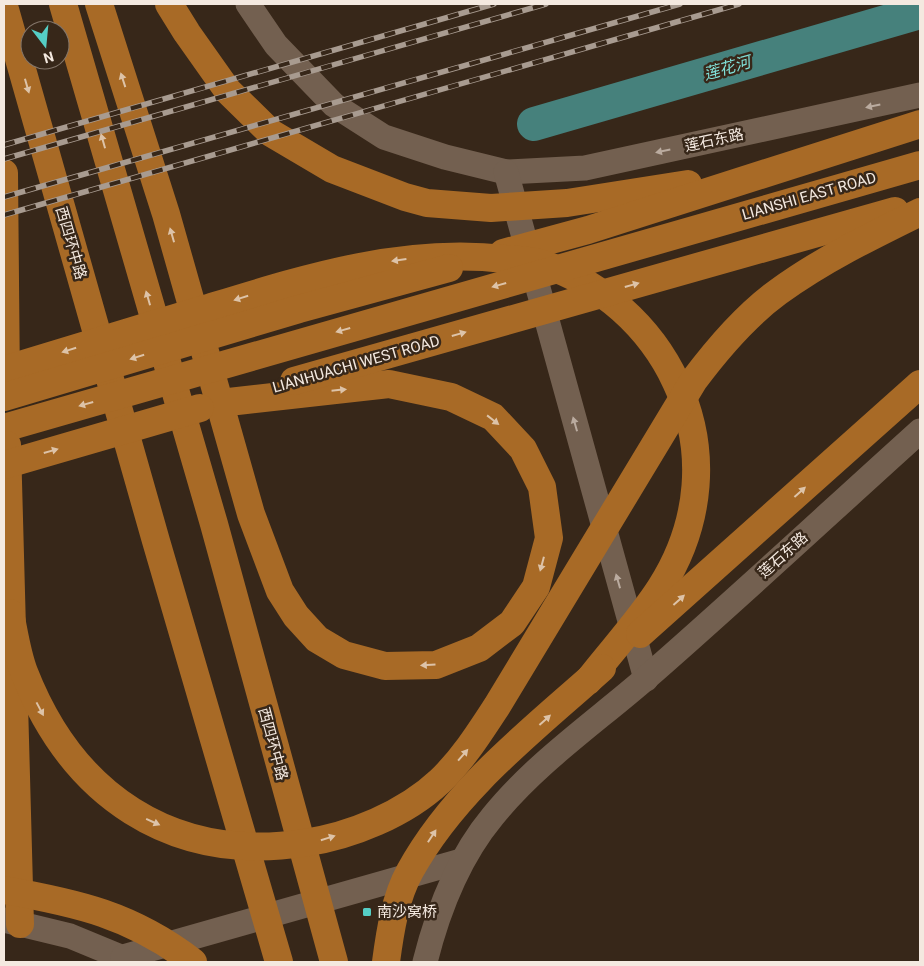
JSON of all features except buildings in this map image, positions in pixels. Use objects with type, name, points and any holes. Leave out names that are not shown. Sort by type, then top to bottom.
[{"type":"highway","name":"西四环中路","points":[[63,4],[214,524],[334,962]]},
{"type":"highway","points":[[99,4],[166,214],[251,514],[280,591],[296,616],[317,639],[344,655],[385,666],[436,665],[479,648],[512,623],[536,587],[549,538],[542,487],[523,449],[493,418],[451,397],[389,384],[220,402]]},
{"type":"highway","points":[[169,4],[228,91],[271,134],[332,169],[427,203],[491,208],[567,203],[781,169]]},
{"type":"highway","points":[[176,4],[187,33]]},
{"type":"highway","name":"西四环中路","points":[[4,6],[138,480],[279,962]]},
{"type":"highway","points":[[4,397],[298,309],[588,230],[920,124]]},
{"type":"highway","name":"LIANSHI EAST ROAD","points":[[4,428],[920,165]]},
{"type":"highway","points":[[4,173],[12,922]]},
{"type":"highway","name":"LIANHUACHI WEST ROAD","points":[[4,464],[920,204]]},
{"type":"highway","points":[[10,613],[23,670],[40,709],[65,749],[96,785],[137,815],[183,836],[228,846],[273,848],[321,841],[364,827],[404,808],[439,782],[469,748],[497,706],[694,380],[715,351],[740,325],[777,292],[844,250],[920,212]]},
{"type":"highway","points":[[4,370],[278,287],[369,265],[422,257],[486,256],[541,263],[590,284],[620,308],[650,338],[671,372],[686,403],[695,442],[697,484],[685,540],[661,587],[588,681]]},
{"type":"highway","points":[[386,962],[391,924],[409,872],[445,816],[487,772],[920,384]]},
{"type":"highway","points":[[4,890],[95,909],[141,928],[193,962]]},
{"type":"street","points":[[248,4],[276,44],[334,105],[384,137],[445,158],[506,172],[646,678],[536,772],[493,816],[461,861],[432,934],[426,962]]},
{"type":"street","name":"莲石东路","points":[[506,172],[585,168],[920,95]]},
{"type":"street","name":"莲石东路","points":[[646,678],[920,431]]},
{"type":"street","points":[[12,922],[70,936],[128,960],[461,861]]},
{"type":"waterway","name":"莲花河","points":[[534,124],[920,12]]},
{"type":"railway","points":[[4,145],[494,4]]},
{"type":"railway","points":[[4,159],[546,4]]},
{"type":"railway","points":[[4,197],[680,4]]},
{"type":"railway","points":[[4,215],[739,4]]},
{"type":"place","name":"南沙窝桥","points":[[367,912]]}]
